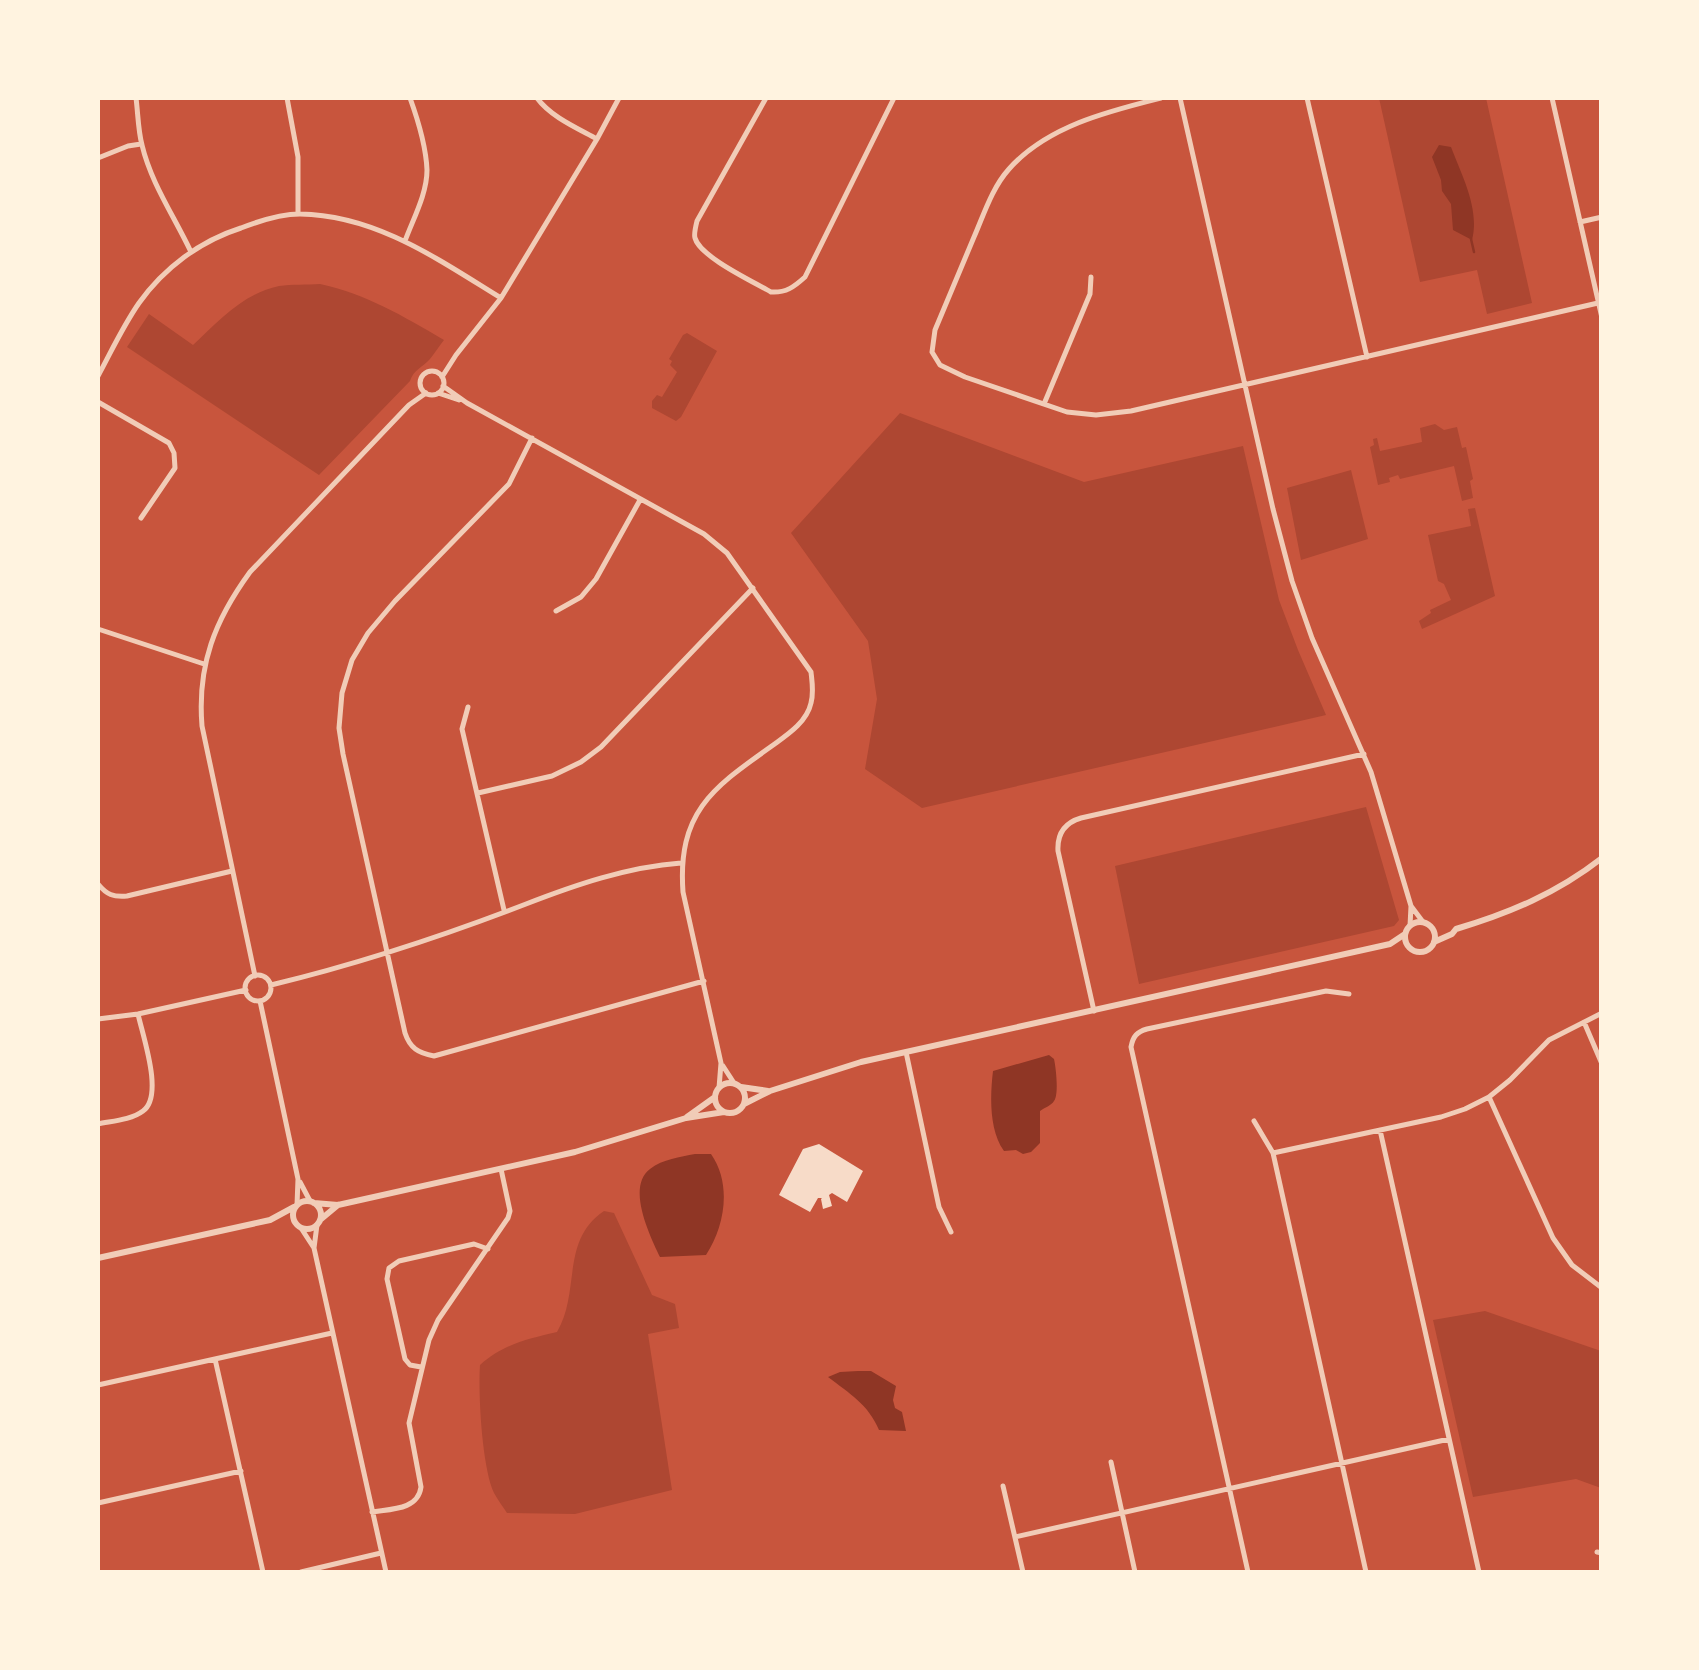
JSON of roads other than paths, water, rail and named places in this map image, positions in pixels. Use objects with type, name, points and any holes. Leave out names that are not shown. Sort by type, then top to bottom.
[{"type":"street","points":[[136,98],[141,144],[158,191],[191,252]]},
{"type":"street","points":[[287,98],[298,158],[298,214]]},
{"type":"street","points":[[405,241],[427,173],[410,98]]},
{"type":"street","points":[[537,98],[558,117],[597,140]]},
{"type":"street","points":[[409,406],[424,374],[439,374],[501,298],[620,98]]},
{"type":"street","points":[[766,98],[697,221],[694,236],[711,256],[771,292],[781,293],[794,288],[804,277],[894,98]]},
{"type":"street","points":[[1162,98],[1108,112],[1059,131],[1009,168],[990,198],[935,330],[932,352],[940,364],[965,377],[1067,412],[1096,416],[1598,303]]},
{"type":"street","points":[[1180,98],[1273,509],[1300,606],[1364,754],[1412,906],[1424,922]]},
{"type":"street","points":[[1307,98],[1366,357]]},
{"type":"street","points":[[1552,98],[1602,318]]},
{"type":"street","points":[[98,158],[141,144]]},
{"type":"street","points":[[98,376],[139,304],[164,274],[191,252],[220,234],[298,214],[358,223],[405,241],[501,298]]},
{"type":"street","points":[[1580,222],[1602,217]]},
{"type":"street","points":[[1044,404],[1090,294],[1091,277]]},
{"type":"street","points":[[439,374],[443,386],[467,403],[704,534],[727,553],[811,672],[811,704],[799,725],[721,782],[700,808],[680,863],[721,1063],[717,1106],[724,1112]]},
{"type":"street","points":[[420,386],[426,394]]},
{"type":"street","points":[[255,976],[202,726],[205,664],[214,631],[229,600],[250,572],[409,406],[426,394],[438,393],[443,386]]},
{"type":"street","points":[[438,393],[467,403]]},
{"type":"street","points":[[98,402],[169,443],[174,454],[175,468],[141,518]]},
{"type":"street","points":[[532,438],[508,484],[368,633],[352,660],[342,694],[338,728],[342,754],[408,1042],[419,1054],[434,1056],[704,981]]},
{"type":"street","points":[[556,610],[581,597],[596,579],[640,499]]},
{"type":"street","points":[[478,793],[552,776],[601,747],[754,588]]},
{"type":"street","points":[[98,629],[205,664]]},
{"type":"street","points":[[468,707],[462,729],[504,910]]},
{"type":"street","points":[[1094,1010],[1058,851],[1062,829],[1081,818],[1364,754]]},
{"type":"street","points":[[1410,926],[1424,922],[1444,927],[1496,917],[1543,897],[1602,858]]},
{"type":"street","points":[[271,985],[388,954],[574,884],[680,863]]},
{"type":"street","points":[[98,884],[106,894],[127,896],[233,871]]},
{"type":"street","points":[[98,1258],[270,1220],[295,1206],[312,1202],[338,1205],[590,1148],[686,1118],[733,1113],[770,1091],[843,1067],[1390,944],[1410,926],[1412,906]]},
{"type":"street","points":[[1390,944],[1424,952],[1434,942],[1452,934],[1444,927]]},
{"type":"street","points":[[1434,942],[1435,934],[1444,927]]},
{"type":"street","points":[[1405,934],[1410,948]]},
{"type":"street","points":[[255,976],[267,978],[271,985],[270,994],[260,1001],[252,1000],[246,990],[255,976]]},
{"type":"street","points":[[98,1019],[246,990]]},
{"type":"street","points":[[1248,1572],[1133,1058],[1133,1037],[1147,1029],[1326,991],[1349,994]]},
{"type":"street","points":[[260,1001],[298,1179],[292,1215],[314,1248]]},
{"type":"street","points":[[1273,1153],[1452,1114],[1488,1097],[1549,1040],[1602,1013]]},
{"type":"street","points":[[98,1124],[135,1116],[147,1109],[153,1096],[138,1014]]},
{"type":"street","points":[[1584,1022],[1602,1064]]},
{"type":"street","points":[[906,1052],[939,1207],[951,1232]]},
{"type":"street","points":[[721,1063],[745,1096],[744,1104]]},
{"type":"street","points":[[686,1118],[726,1084],[770,1091]]},
{"type":"street","points":[[1488,1097],[1552,1238],[1572,1265],[1602,1288]]},
{"type":"street","points":[[1254,1121],[1273,1153],[1366,1572]]},
{"type":"street","points":[[1380,1130],[1479,1572]]},
{"type":"street","points":[[372,1512],[411,1504],[420,1495],[409,1424],[421,1367],[438,1320],[506,1222],[510,1211],[501,1169]]},
{"type":"street","points":[[298,1179],[320,1213],[314,1248],[386,1572]]},
{"type":"street","points":[[270,1220],[309,1229],[338,1205]]},
{"type":"street","points":[[421,1367],[405,1360],[388,1279],[390,1268],[399,1260],[474,1244],[488,1249]]},
{"type":"street","points":[[98,1385],[332,1333]]},
{"type":"street","points":[[215,1359],[264,1572]]},
{"type":"street","points":[[1016,1537],[1449,1439]]},
{"type":"street","points":[[1110,1462],[1134,1572]]},
{"type":"street","points":[[98,1503],[241,1471]]},
{"type":"street","points":[[1003,1486],[1023,1572]]},
{"type":"street","points":[[301,1572],[382,1553]]},
{"type":"waterway","points":[[1471,239],[1474,252]]}]
